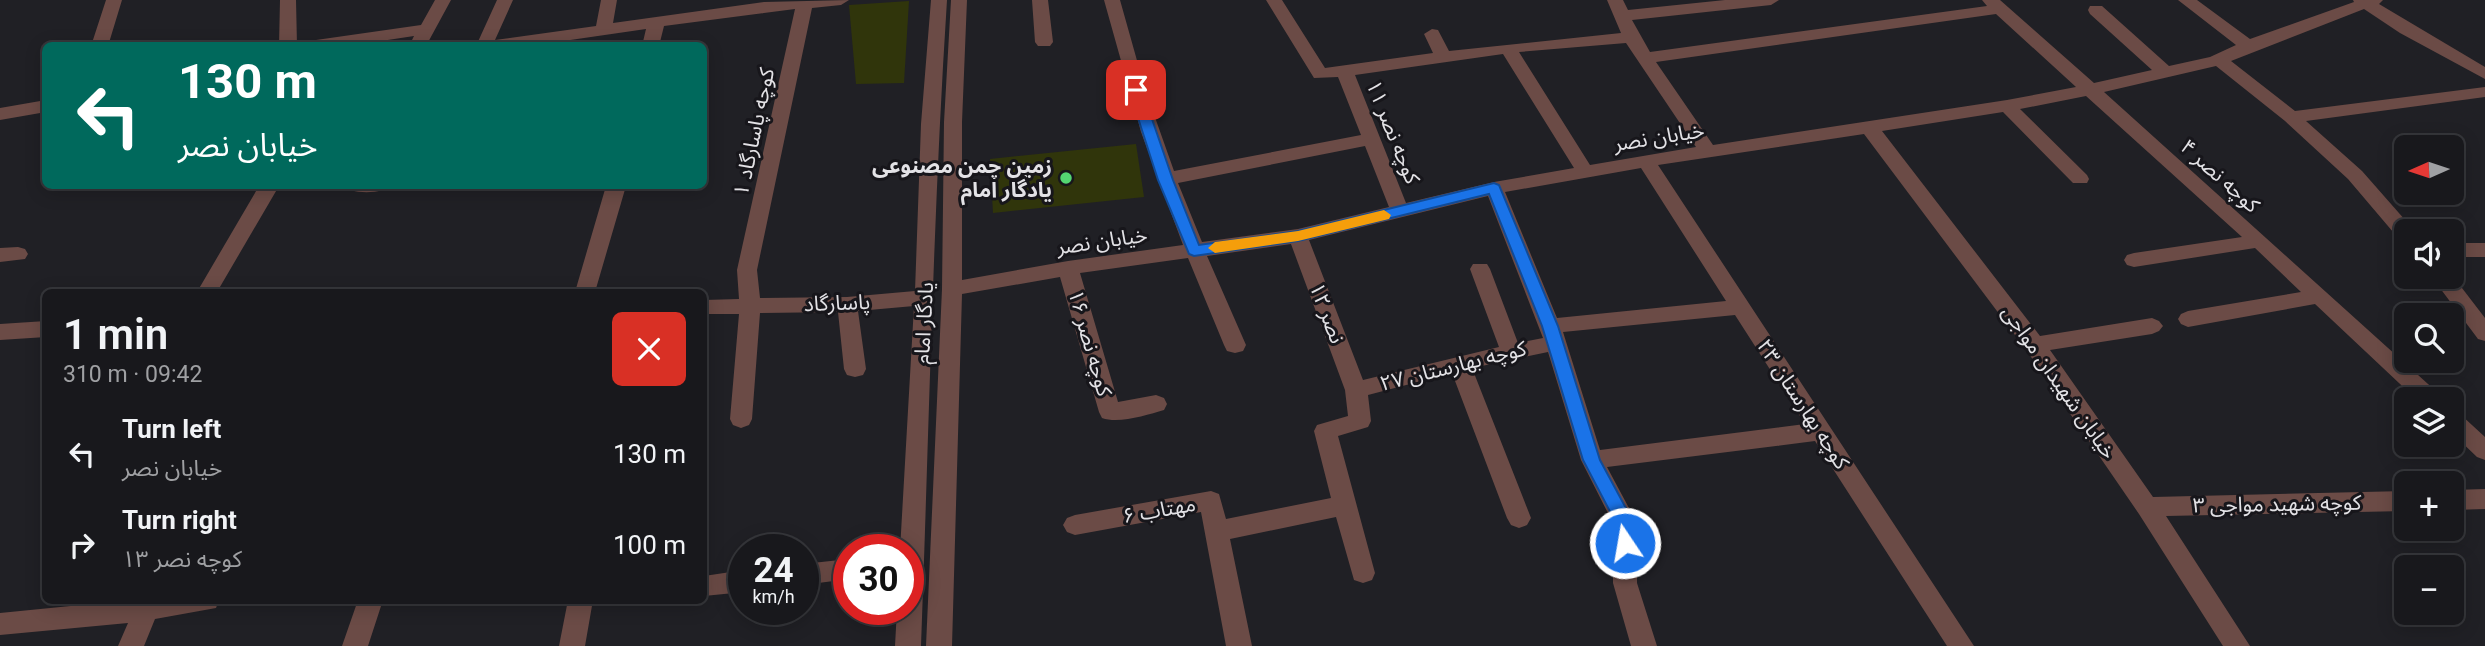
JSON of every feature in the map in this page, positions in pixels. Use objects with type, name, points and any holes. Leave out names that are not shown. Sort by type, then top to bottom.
[{"type":"street","points":[[100,42],[114,0]]},
{"type":"street","points":[[288,0],[288,42]]},
{"type":"street","points":[[419,42],[443,0]]},
{"type":"street","points":[[486,42],[505,0]]},
{"type":"street","points":[[604,30],[609,0]]},
{"type":"street","points":[[536,42],[604,30],[841,0]]},
{"type":"street","name":"یادگار امام","points":[[912,534],[925,298],[930,124],[939,0]]},
{"type":"street","name":"یادگار امام","points":[[939,646],[952,289],[953,122],[959,0]]},
{"type":"street","points":[[1040,0],[1044,41]]},
{"type":"street","points":[[1112,0],[1128,67],[1166,180],[1235,345]]},
{"type":"street","points":[[1709,152],[1631,37],[1619,8],[1771,0]]},
{"type":"street","points":[[2186,0],[2248,46]]},
{"type":"street","points":[[1274,1],[1320,74],[1508,48],[1631,37]]},
{"type":"street","points":[[2367,1],[2485,74]]},
{"type":"street","name":"خیابان نصر","points":[[952,289],[1068,268],[1298,236],[1494,188],[1585,171],[2007,106],[2089,90],[2219,60],[2248,46],[2367,1]]},
{"type":"street","name":"کوچه پاسارگاد ۱","points":[[741,419],[750,306],[747,270],[805,3]]},
{"type":"street","points":[[1646,58],[1995,5]]},
{"type":"street","name":"کوچه نصر ۴","points":[[1995,5],[2320,296],[2417,387]]},
{"type":"street","points":[[2096,10],[2167,74]]},
{"type":"street","points":[[651,42],[656,23]]},
{"type":"street","points":[[337,42],[427,29]]},
{"type":"street","points":[[1432,34],[1443,57]]},
{"type":"street","points":[[1508,48],[1585,171]]},
{"type":"street","points":[[2219,60],[2291,117],[2355,175],[2394,220]]},
{"type":"street","name":"کوچه نصر ۱۱","points":[[1344,70],[1400,211]]},
{"type":"street","points":[[2291,117],[2485,92]]},
{"type":"street","points":[[2007,106],[2080,179]]},
{"type":"street","points":[[0,114],[42,107]]},
{"type":"street","points":[[930,124],[953,122]]},
{"type":"street","name":"خیابان شهیدان مواجی","points":[[1869,127],[2035,345],[2147,507],[2237,646]]},
{"type":"street","points":[[1166,180],[1372,139]]},
{"type":"street","name":"کوچه بهارستان ۲۳","points":[[1646,161],[1961,646]]},
{"type":"street","points":[[1494,188],[1553,334],[1591,460],[1625,523],[1625,583],[1644,646]]},
{"type":"street","points":[[209,289],[267,189]]},
{"type":"street","points":[[586,289],[615,189]]},
{"type":"street","name":"نصر ۱۲","points":[[1298,236],[1356,390]]},
{"type":"street","points":[[2134,260],[2259,241]]},
{"type":"street","points":[[2464,250],[2485,250]]},
{"type":"street","name":"کوچه نصر ۱۶","points":[[1068,268],[1110,412],[1156,404]]},
{"type":"street","points":[[1480,269],[1511,351]]},
{"type":"street","points":[[2451,289],[2485,333]]},
{"type":"street","points":[[2188,319],[2320,296]]},
{"type":"street","name":"پاسارگاد","points":[[707,307],[847,304],[925,298]]},
{"type":"street","points":[[847,304],[855,369]]},
{"type":"street","name":"کوچه بهارستان ۲۷","points":[[1363,573],[1325,431],[1360,421],[1356,390],[1511,351],[1553,334],[1741,307]]},
{"type":"street","points":[[2035,345],[2151,326]]},
{"type":"street","points":[[1,334],[42,329]]},
{"type":"street","points":[[1459,363],[1519,518]]},
{"type":"street","points":[[1591,460],[1821,431]]},
{"type":"street","points":[[2464,431],[2485,451]]},
{"type":"street","points":[[2464,500],[2485,499]]},
{"type":"street","name":"مهتاب ۶","points":[[1075,524],[1211,501],[1219,531],[1239,646]]},
{"type":"street","name":"کوچه شهید مواجی ۳","points":[[2147,507],[2394,501]]},
{"type":"street","name":"مهتاب ۶","points":[[1219,531],[1346,505]]},
{"type":"street","points":[[707,586],[728,583]]},
{"type":"street","points":[[0,624],[102,608],[146,609],[180,604]]},
{"type":"street","points":[[355,646],[370,604]]},
{"type":"street","points":[[572,646],[580,604]]},
{"type":"street","points":[[131,646],[146,609]]},
{"type":"street","name":"یادگار امام","points":[[908,625],[908,646]]},
{"type":"green space","points":[[909,1],[904,83],[856,84],[849,5]]},
{"type":"green space","name":"زمین چمن مصنوعی یادگار امام","points":[[1136,144],[1144,197],[993,213],[990,159]]},
{"type":"slow traffic","points":[[1215,248],[1298,236],[1384,215]]},
{"type":"place","name":"زمین چمن مصنوعی یادگار امام","points":[[1066,178]]},
{"type":"route","points":[[1136,90],[1166,180],[1194,251],[1298,236],[1494,188],[1550,326],[1591,460],[1625,523],[1625,543]]}]
